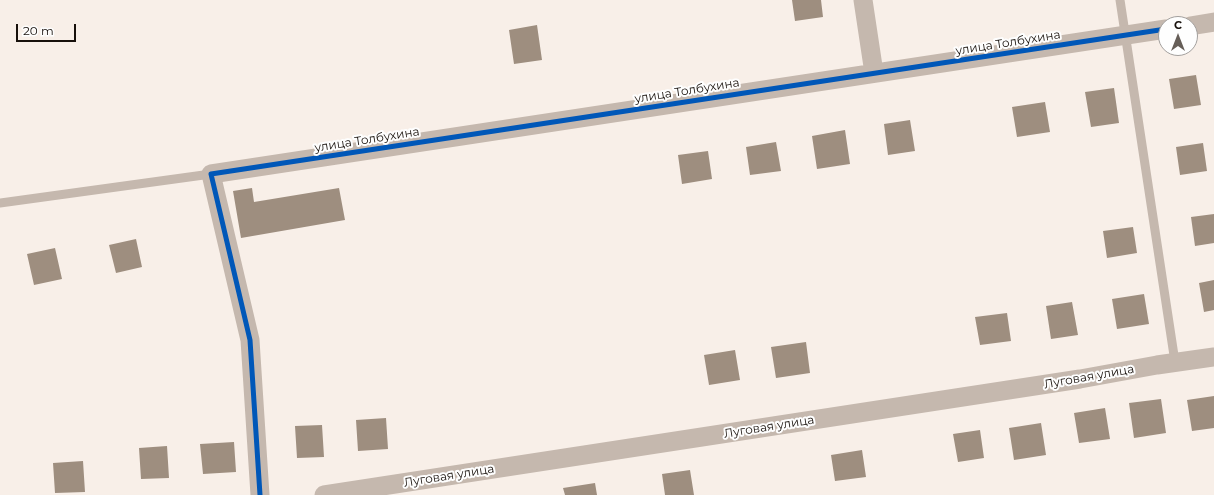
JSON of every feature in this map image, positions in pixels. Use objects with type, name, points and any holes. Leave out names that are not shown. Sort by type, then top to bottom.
[{"type":"street","points":[[863,0],[874,73]]},
{"type":"street","points":[[1198,25],[1214,22]]},
{"type":"street","name":"улица Толбухина","points":[[211,174],[1158,30]]},
{"type":"street","points":[[211,174],[250,340],[260,495]]},
{"type":"street","name":"Луговая улица","points":[[324,495],[1056,383],[1175,362],[1214,357]]},
{"type":"lane","points":[[1120,0],[1175,362]]},
{"type":"lane","points":[[0,203],[211,174]]},
{"type":"building","points":[[792,0],[821,0],[823,17],[795,21]]},
{"type":"building","points":[[537,25],[542,60],[514,64],[509,30]]},
{"type":"building","points":[[1196,75],[1201,105],[1174,109],[1169,79]]},
{"type":"building","points":[[1114,88],[1119,123],[1091,127],[1085,92]]},
{"type":"building","points":[[1045,102],[1050,132],[1017,137],[1012,107]]},
{"type":"building","points":[[910,120],[915,151],[888,155],[884,124]]},
{"type":"building","points":[[845,130],[850,164],[817,169],[812,136]]},
{"type":"building","points":[[776,142],[781,171],[750,175],[746,147]]},
{"type":"building","points":[[1203,143],[1207,171],[1180,175],[1176,147]]},
{"type":"building","points":[[708,151],[712,179],[682,184],[678,155]]},
{"type":"building","points":[[252,188],[254,202],[339,188],[345,220],[241,238],[233,191]]},
{"type":"building","points":[[1214,214],[1214,243],[1195,246],[1191,217]]},
{"type":"building","points":[[1133,227],[1137,253],[1107,258],[1103,231]]},
{"type":"building","points":[[136,239],[142,267],[116,273],[109,245]]},
{"type":"building","points":[[55,248],[62,279],[34,285],[27,254]]},
{"type":"building","points":[[1214,280],[1214,310],[1204,312],[1199,283]]},
{"type":"building","points":[[1144,294],[1149,324],[1117,329],[1112,299]]},
{"type":"building","points":[[1072,302],[1078,335],[1051,339],[1046,306]]},
{"type":"building","points":[[1007,313],[1011,341],[980,345],[975,317]]},
{"type":"building","points":[[806,342],[810,373],[776,378],[771,347]]},
{"type":"building","points":[[735,350],[740,380],[709,385],[704,355]]},
{"type":"building","points":[[1214,396],[1214,428],[1192,431],[1187,400]]},
{"type":"building","points":[[1161,399],[1166,433],[1134,438],[1129,403]]},
{"type":"building","points":[[1105,408],[1110,439],[1079,443],[1074,413]]},
{"type":"building","points":[[386,418],[388,449],[358,451],[356,420]]},
{"type":"building","points":[[1041,423],[1046,455],[1014,460],[1009,428]]},
{"type":"building","points":[[322,425],[324,457],[297,458],[295,426]]},
{"type":"building","points":[[980,430],[984,458],[958,462],[953,434]]},
{"type":"building","points":[[234,442],[236,472],[203,474],[200,444]]},
{"type":"building","points":[[167,446],[169,478],[141,479],[139,448]]},
{"type":"building","points":[[862,450],[866,477],[835,481],[831,455]]},
{"type":"building","points":[[83,461],[85,492],[55,493],[53,463]]},
{"type":"building","points":[[690,470],[694,495],[665,495],[662,474]]},
{"type":"building","points":[[595,483],[597,495],[565,495],[563,488]]},
{"type":"cycle path","points":[[260,495],[250,340],[211,174],[1158,30]]}]
